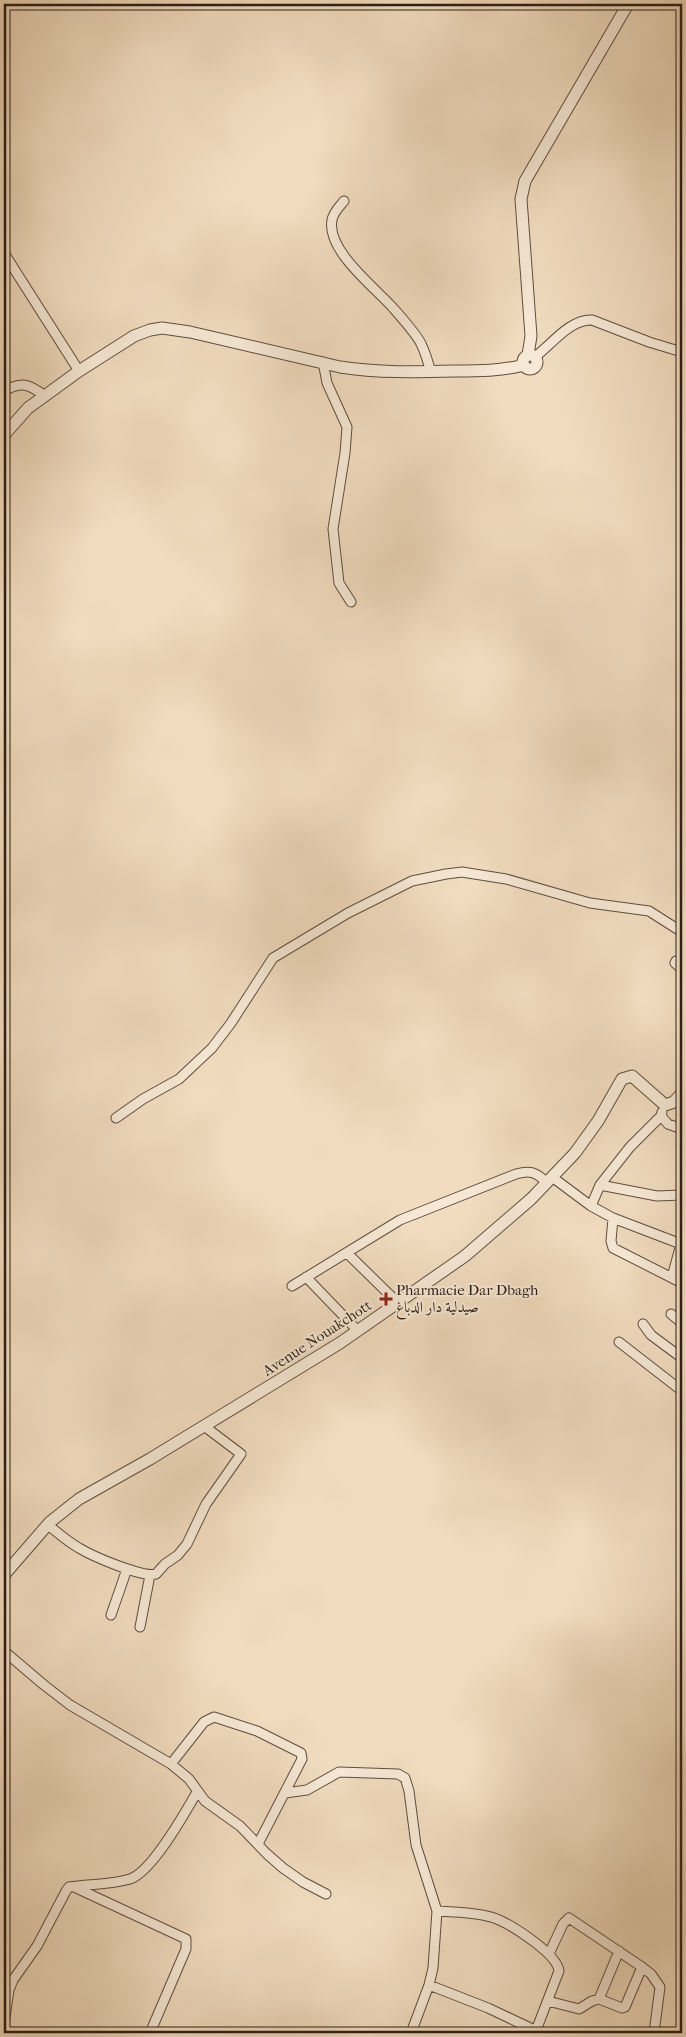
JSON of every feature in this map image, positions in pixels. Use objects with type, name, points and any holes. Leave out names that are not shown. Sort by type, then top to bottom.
[{"type":"street","points":[[529,359],[531,336],[521,199],[526,181],[628,4]]},
{"type":"street","points":[[344,201],[334,213],[331,221],[335,240],[340,250],[366,282],[395,310],[422,344],[431,372]]},
{"type":"street","points":[[4,253],[78,371]]},
{"type":"street","points":[[4,435],[28,408],[78,371],[134,336],[162,328],[365,370],[431,372],[502,370],[529,359],[571,326],[584,320],[592,320],[649,342],[682,352]]},
{"type":"street","points":[[323,362],[327,383],[347,427],[345,454],[333,529],[339,583],[350,602]]},
{"type":"street","points":[[4,391],[19,384],[27,384],[45,396]]},
{"type":"street","points":[[116,1118],[179,1079],[199,1061],[222,1037],[273,958],[348,913],[412,881],[462,872],[506,879],[590,903],[645,910],[682,932]]},
{"type":"street","points":[[682,962],[676,961],[674,963],[682,969]]},
{"type":"street","name":"Avenue Nouakchott","points":[[4,1575],[48,1524],[78,1499],[204,1426],[358,1331],[465,1256],[549,1180],[588,1137],[622,1079],[632,1076],[639,1080],[663,1110]]},
{"type":"street","points":[[591,1206],[600,1185],[630,1147],[668,1105],[681,1097]]},
{"type":"street","points":[[663,1110],[668,1124],[682,1129]]},
{"type":"street","points":[[292,1286],[348,1254],[400,1220],[526,1171],[535,1172],[613,1218],[682,1242],[672,1277]]},
{"type":"street","points":[[600,1185],[651,1195],[682,1195]]},
{"type":"street","points":[[613,1218],[611,1244],[614,1248],[682,1283]]},
{"type":"street","points":[[348,1254],[398,1303]]},
{"type":"street","points":[[306,1278],[358,1331]]},
{"type":"street","points":[[671,1314],[682,1323]]},
{"type":"street","points":[[643,1324],[651,1335],[682,1358]]},
{"type":"street","points":[[620,1342],[682,1391]]},
{"type":"street","points":[[48,1524],[79,1548],[127,1569],[150,1575],[156,1574],[164,1564],[184,1549],[206,1504],[241,1454],[204,1426]]},
{"type":"street","points":[[111,1615],[127,1569]]},
{"type":"street","points":[[140,1627],[150,1575]]},
{"type":"street","points":[[4,1651],[70,1704],[171,1764],[189,1779],[205,1801],[240,1826],[283,1868],[303,1882],[326,1894]]},
{"type":"street","points":[[171,1764],[204,1722],[211,1717],[220,1718],[266,1735],[301,1753],[302,1759],[286,1793],[258,1844]]},
{"type":"street","points":[[286,1793],[307,1790],[339,1772],[402,1776],[405,1778],[409,1791],[416,1845],[437,1911],[435,1959],[429,1985],[411,2033]]},
{"type":"street","points":[[4,2024],[9,1990],[17,1973],[37,1946],[66,1891],[74,1887],[130,1879],[143,1871],[170,1835],[197,1792]]},
{"type":"street","points":[[74,1887],[186,1939],[186,1949],[150,2033]]},
{"type":"street","points":[[429,1985],[488,2008],[538,2032],[559,1971],[558,1965],[549,1954],[513,1927],[491,1917],[437,1911]]},
{"type":"street","points":[[549,1954],[563,1924],[569,1918],[642,1967],[660,1987],[654,2033]]},
{"type":"street","points":[[599,1999],[619,1951]]},
{"type":"street","points":[[548,2002],[579,2009],[599,1999],[622,2008],[625,2007],[642,1967]]},
{"type":"place","name":"Pharmacie Dar Dbagh صيدلية دار الدباغ","points":[[386,1299]]}]
